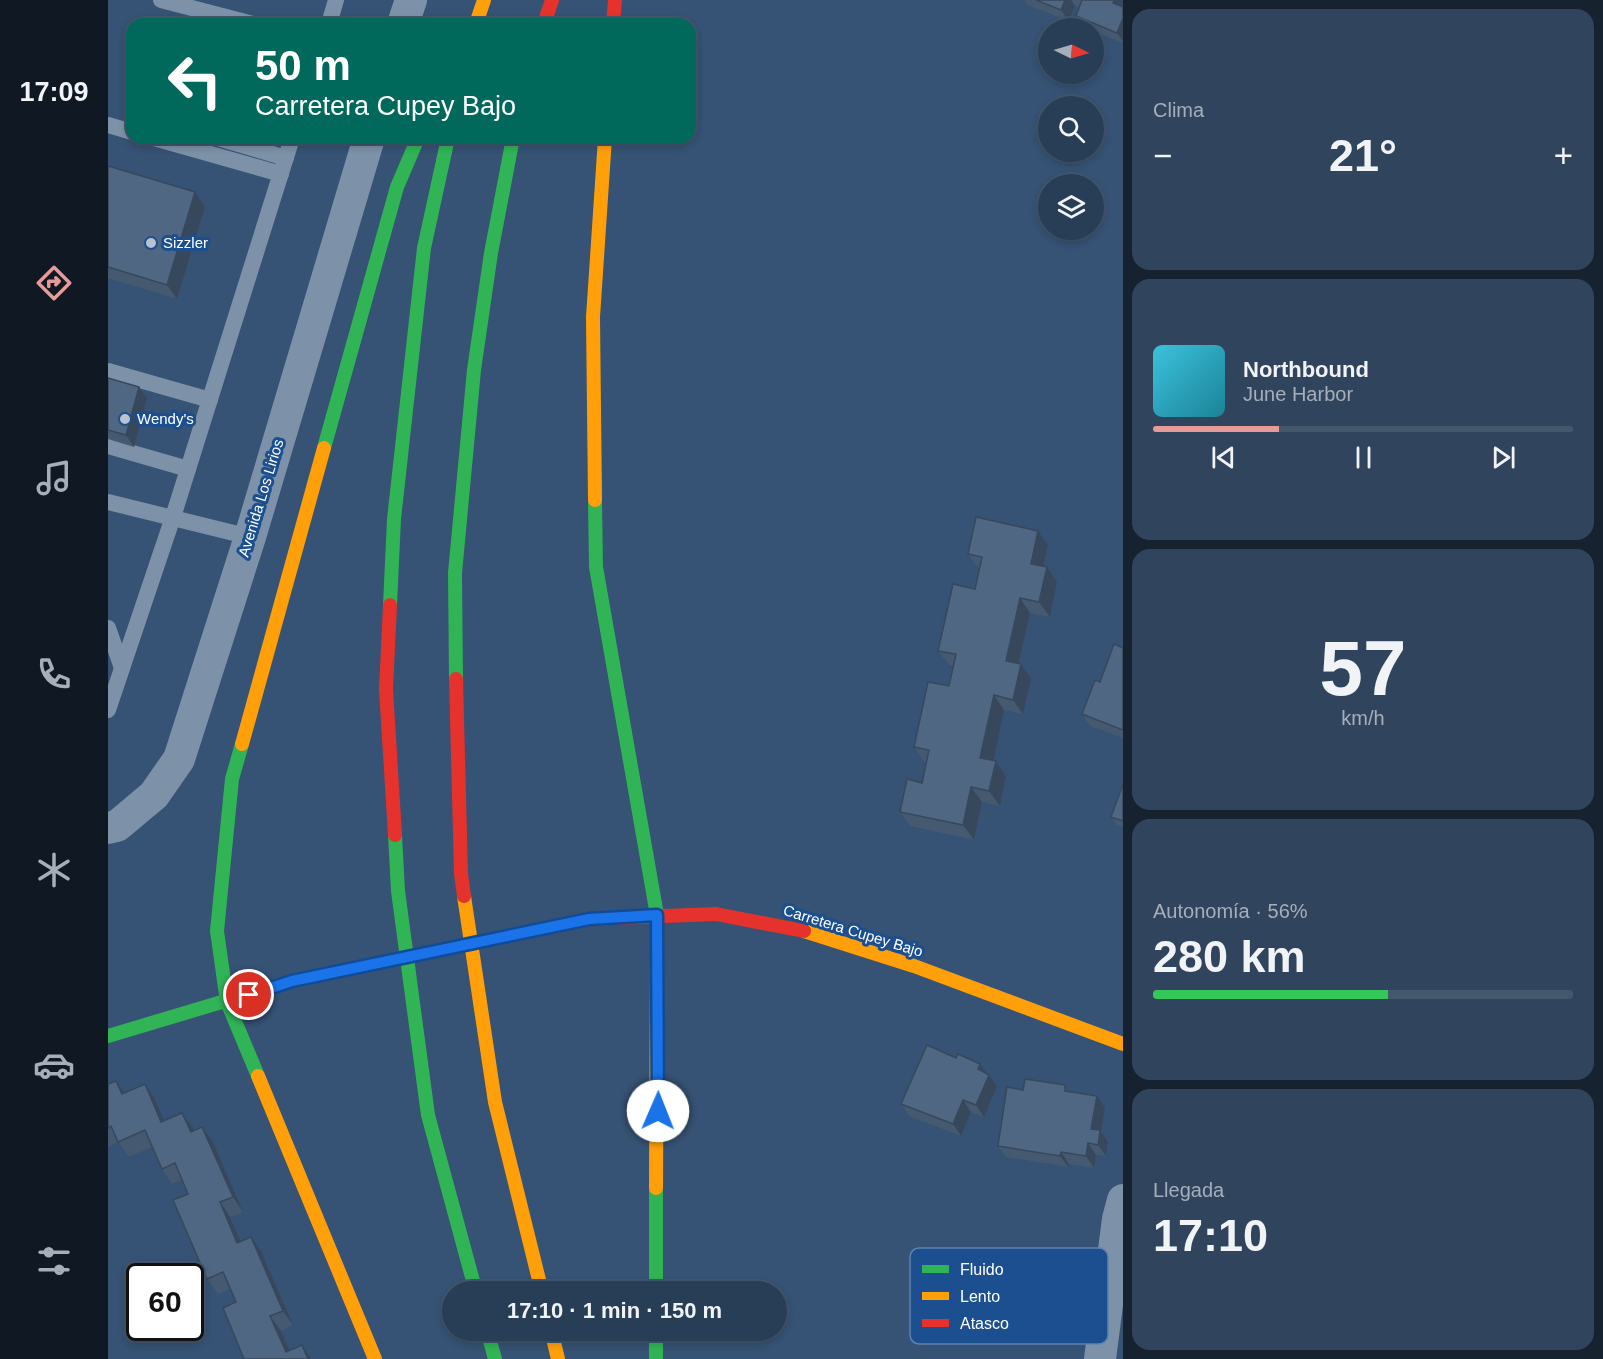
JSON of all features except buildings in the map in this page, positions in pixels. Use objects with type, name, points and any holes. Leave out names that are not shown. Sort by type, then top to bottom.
[{"type":"main road","points":[[478,18],[484,0]]},
{"type":"main road","points":[[546,18],[552,0]]},
{"type":"main road","points":[[614,18],[615,0]]},
{"type":"main road","points":[[375,1359],[227,1002],[216,931],[232,779],[397,187],[415,144]]},
{"type":"main road","points":[[447,144],[421,272],[394,519],[386,689],[398,891],[428,1115],[473,1281]]},
{"type":"main road","points":[[512,144],[491,253],[474,370],[455,573],[456,716],[462,874],[495,1101],[539,1281]]},
{"type":"main road","points":[[605,144],[593,316],[596,567],[657,915],[656,1281]]},
{"type":"main road","name":"Carretera Cupey Bajo","points":[[108,1035],[227,1002],[292,981],[589,919],[716,914],[788,926],[914,966],[1123,1044]]},
{"type":"main road","points":[[490,1341],[495,1359]]},
{"type":"main road","points":[[554,1341],[558,1359]]},
{"type":"main road","points":[[656,1341],[656,1359]]},
{"type":"street","points":[[405,18],[411,0]]},
{"type":"street","name":"Avenida Los Lirios","points":[[108,828],[117,826],[154,795],[179,759],[250,537],[367,144]]},
{"type":"street","points":[[1108,1297],[1118,1219],[1123,1200]]},
{"type":"street","points":[[1100,1359],[1102,1344]]},
{"type":"lane","points":[[161,0],[230,18]]},
{"type":"lane","points":[[330,18],[336,0]]},
{"type":"lane","points":[[108,125],[126,130]]},
{"type":"lane","points":[[182,144],[283,166]]},
{"type":"lane","points":[[232,144],[283,166]]},
{"type":"lane","points":[[108,710],[173,517],[290,144]]},
{"type":"lane","points":[[108,371],[210,400]]},
{"type":"lane","points":[[108,446],[188,469]]},
{"type":"lane","points":[[108,502],[250,537]]},
{"type":"lane","points":[[108,628],[122,668]]},
{"type":"traffic: fast","points":[[324,448],[397,187],[415,144]]},
{"type":"traffic: fast","points":[[390,605],[394,519],[424,248],[447,144]]},
{"type":"traffic: fast","points":[[456,679],[455,573],[474,370],[491,253],[512,144]]},
{"type":"traffic: fast","points":[[595,500],[596,567],[657,915],[657,961]]},
{"type":"traffic: fast","points":[[242,744],[232,779],[217,931],[227,1002],[258,1076]]},
{"type":"traffic: fast","points":[[395,835],[398,891],[428,1115],[473,1281]]},
{"type":"traffic: fast","points":[[292,981],[589,919]]},
{"type":"traffic: fast","points":[[108,1036],[292,981]]},
{"type":"traffic: fast","points":[[656,1188],[656,1281]]},
{"type":"traffic: fast","points":[[490,1341],[495,1359]]},
{"type":"traffic: fast","points":[[656,1341],[656,1359]]},
{"type":"traffic: slow","points":[[478,18],[484,0]]},
{"type":"traffic: slow","points":[[595,500],[593,317],[605,144]]},
{"type":"traffic: slow","points":[[242,744],[324,448]]},
{"type":"traffic: slow","points":[[464,896],[495,1102],[539,1281]]},
{"type":"traffic: slow","points":[[804,931],[914,966],[1123,1044]]},
{"type":"traffic: slow","points":[[656,1188],[657,961]]},
{"type":"traffic: slow","points":[[258,1076],[375,1359]]},
{"type":"traffic: slow","points":[[554,1341],[558,1359]]},
{"type":"traffic: jam","points":[[546,18],[552,0]]},
{"type":"traffic: jam","points":[[614,18],[615,0]]},
{"type":"traffic: jam","points":[[390,605],[386,689],[395,835]]},
{"type":"traffic: jam","points":[[456,679],[461,874],[464,896]]},
{"type":"traffic: jam","points":[[589,919],[716,914],[804,931]]},
{"type":"place","name":"Sizzler","points":[[151,243]]},
{"type":"place","name":"Wendy's","points":[[125,419]]},
{"type":"route","points":[[249,995],[292,981],[589,919],[657,915],[658,1111]]}]
